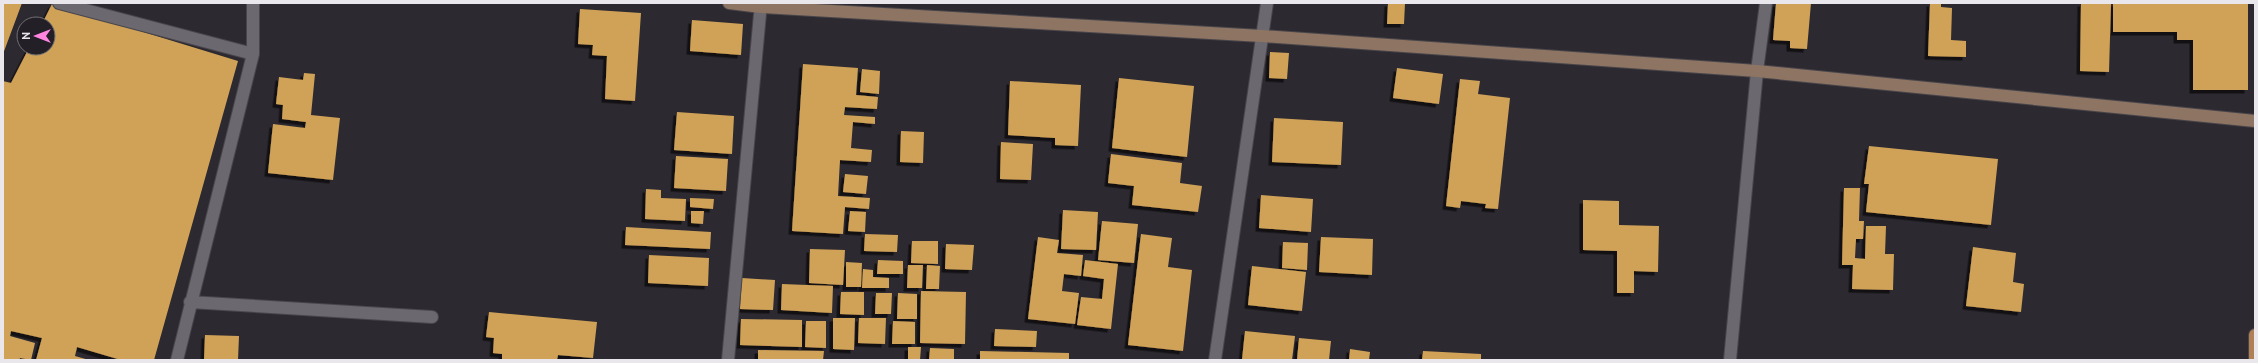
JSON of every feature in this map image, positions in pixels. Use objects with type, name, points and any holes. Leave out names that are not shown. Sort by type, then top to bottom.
[{"type":"main road","points":[[2255,335],[2255,360]]},
{"type":"street","points":[[59,3],[253,54]]},
{"type":"street","points":[[177,360],[190,302],[253,54],[253,3]]},
{"type":"street","points":[[729,3],[1262,36],[1757,71],[2255,121]]},
{"type":"street","points":[[1214,360],[1267,3]]},
{"type":"street","points":[[1730,360],[1757,71],[1766,3]]},
{"type":"street","points":[[728,360],[761,5]]},
{"type":"street","points":[[190,302],[432,316]]},
{"type":"building","points":[[3,3],[22,3],[16,16],[3,54]]},
{"type":"building","points":[[1388,3],[1405,3],[1404,24],[1387,24]]},
{"type":"building","points":[[1776,3],[1811,3],[1807,49],[1790,48],[1790,41],[1773,40]]},
{"type":"building","points":[[1930,3],[1941,3],[1941,7],[1952,8],[1951,40],[1966,41],[1966,57],[1928,56]]},
{"type":"building","points":[[2081,3],[2111,3],[2109,72],[2080,71]]},
{"type":"building","points":[[2113,3],[2248,3],[2248,90],[2193,90],[2193,40],[2177,40],[2177,32],[2113,32]]},
{"type":"building","points":[[52,4],[238,61],[154,360],[121,360],[77,347],[75,356],[89,360],[36,360],[42,338],[11,331],[10,336],[35,343],[31,360],[20,358],[19,360],[3,360],[3,81],[11,83],[25,56],[56,56],[56,16],[46,16]]},
{"type":"building","points":[[580,9],[641,13],[635,101],[605,99],[607,56],[592,55],[593,45],[578,44]]},
{"type":"building","points":[[692,20],[743,24],[741,55],[690,51]]},
{"type":"building","points":[[1270,52],[1289,53],[1287,79],[1269,78]]},
{"type":"building","points":[[803,64],[858,68],[856,95],[878,97],[877,109],[845,107],[844,115],[875,117],[875,124],[853,122],[851,148],[872,150],[871,162],[840,160],[838,196],[870,198],[869,209],[845,207],[843,234],[792,231]]},
{"type":"building","points":[[1397,68],[1443,74],[1439,104],[1393,98]]},
{"type":"building","points":[[862,69],[880,71],[879,94],[860,92]]},
{"type":"building","points":[[304,73],[315,74],[311,115],[340,118],[333,180],[268,173],[273,124],[305,128],[306,122],[282,119],[283,105],[276,104],[279,77],[303,80]]},
{"type":"building","points":[[1119,78],[1194,86],[1187,157],[1112,148]]},
{"type":"building","points":[[1460,79],[1480,81],[1478,94],[1510,98],[1498,209],[1485,208],[1486,204],[1461,201],[1460,208],[1446,206]]},
{"type":"building","points":[[1010,81],[1081,85],[1078,146],[1055,145],[1055,138],[1008,135]]},
{"type":"building","points":[[677,112],[734,116],[732,154],[674,150]]},
{"type":"building","points":[[1274,118],[1343,122],[1341,165],[1272,162]]},
{"type":"building","points":[[901,131],[924,132],[923,163],[900,162]]},
{"type":"building","points":[[1001,142],[1033,144],[1031,180],[1000,179]]},
{"type":"building","points":[[1869,146],[1998,159],[1991,225],[1866,212],[1869,184],[1864,184]]},
{"type":"building","points":[[1111,154],[1182,163],[1180,183],[1202,186],[1198,212],[1132,205],[1134,186],[1108,183]]},
{"type":"building","points":[[676,156],[728,159],[726,191],[674,188]]},
{"type":"building","points":[[845,174],[868,176],[866,194],[843,192]]},
{"type":"building","points":[[1844,188],[1860,188],[1859,221],[1864,221],[1863,239],[1856,239],[1855,258],[1865,259],[1866,226],[1886,226],[1885,254],[1894,254],[1893,290],[1852,289],[1853,265],[1842,265]]},
{"type":"building","points":[[646,189],[661,190],[661,198],[686,199],[685,221],[645,219]]},
{"type":"building","points":[[1261,195],[1313,199],[1311,232],[1259,228]]},
{"type":"building","points":[[690,198],[714,199],[713,209],[690,207]]},
{"type":"building","points":[[1583,200],[1619,201],[1619,225],[1659,226],[1658,272],[1634,271],[1634,293],[1617,293],[1617,251],[1583,250]]},
{"type":"building","points":[[1063,210],[1098,212],[1096,250],[1061,249]]},
{"type":"building","points":[[691,211],[704,211],[703,224],[691,223]]},
{"type":"building","points":[[850,211],[866,212],[865,232],[848,231]]},
{"type":"building","points":[[1102,221],[1138,224],[1134,263],[1098,260]]},
{"type":"building","points":[[626,227],[711,232],[710,249],[625,245]]},
{"type":"building","points":[[865,234],[898,235],[897,252],[864,251]]},
{"type":"building","points":[[1141,234],[1172,238],[1168,267],[1192,270],[1183,351],[1128,345]]},
{"type":"building","points":[[1038,237],[1059,240],[1057,253],[1083,255],[1081,276],[1064,274],[1062,291],[1079,293],[1075,324],[1028,319]]},
{"type":"building","points":[[1321,237],[1373,239],[1372,275],[1319,272]]},
{"type":"building","points":[[912,241],[938,241],[938,264],[911,263]]},
{"type":"building","points":[[1283,242],[1308,243],[1307,270],[1282,268]]},
{"type":"building","points":[[946,244],[974,245],[972,270],[945,269]]},
{"type":"building","points":[[1973,247],[2016,253],[2013,282],[2024,284],[2021,312],[1966,306]]},
{"type":"building","points":[[810,249],[845,250],[843,285],[809,283]]},
{"type":"building","points":[[649,255],[709,258],[708,286],[648,283]]},
{"type":"building","points":[[878,260],[903,261],[903,274],[877,274]]},
{"type":"building","points":[[1085,260],[1118,264],[1111,329],[1077,325],[1081,297],[1102,299],[1104,279],[1083,276]]},
{"type":"building","points":[[846,262],[862,263],[861,287],[846,287]]},
{"type":"building","points":[[908,265],[923,265],[922,288],[907,288]]},
{"type":"building","points":[[927,265],[940,266],[939,289],[926,289]]},
{"type":"building","points":[[1252,266],[1306,272],[1302,311],[1248,305]]},
{"type":"building","points":[[863,269],[873,270],[873,277],[889,278],[889,288],[862,288]]},
{"type":"building","points":[[742,278],[775,280],[773,310],[740,309]]},
{"type":"building","points":[[782,284],[833,286],[832,313],[781,310]]},
{"type":"building","points":[[921,291],[966,292],[965,344],[920,343]]},
{"type":"building","points":[[841,292],[864,292],[864,315],[840,314]]},
{"type":"building","points":[[876,293],[892,293],[891,314],[875,314]]},
{"type":"building","points":[[898,293],[917,294],[917,319],[897,319]]},
{"type":"building","points":[[489,312],[597,322],[593,358],[558,355],[557,360],[502,360],[502,354],[493,353],[494,338],[486,337]]},
{"type":"building","points":[[833,318],[855,318],[854,350],[833,349]]},
{"type":"building","points":[[859,318],[886,318],[885,344],[858,343]]},
{"type":"building","points":[[741,319],[802,320],[802,347],[740,345]]},
{"type":"building","points":[[806,321],[826,321],[826,348],[805,347]]},
{"type":"building","points":[[893,321],[915,322],[915,344],[892,344]]},
{"type":"building","points":[[995,329],[1037,331],[1036,347],[994,346]]},
{"type":"building","points":[[1245,331],[1295,336],[1292,360],[1242,360]]},
{"type":"building","points":[[205,335],[239,336],[238,360],[204,360]]},
{"type":"building","points":[[1299,338],[1331,341],[1329,360],[1297,360]]},
{"type":"building","points":[[908,347],[921,347],[920,360],[908,360]]},
{"type":"building","points":[[930,348],[954,349],[954,360],[929,360]]},
{"type":"building","points":[[1350,349],[1370,352],[1369,360],[1349,360]]},
{"type":"building","points":[[758,350],[824,351],[823,360],[758,360]]},
{"type":"building","points":[[980,351],[1069,353],[1069,360],[980,360]]},
{"type":"building","points":[[1423,351],[1481,354],[1481,360],[1422,360]]}]
